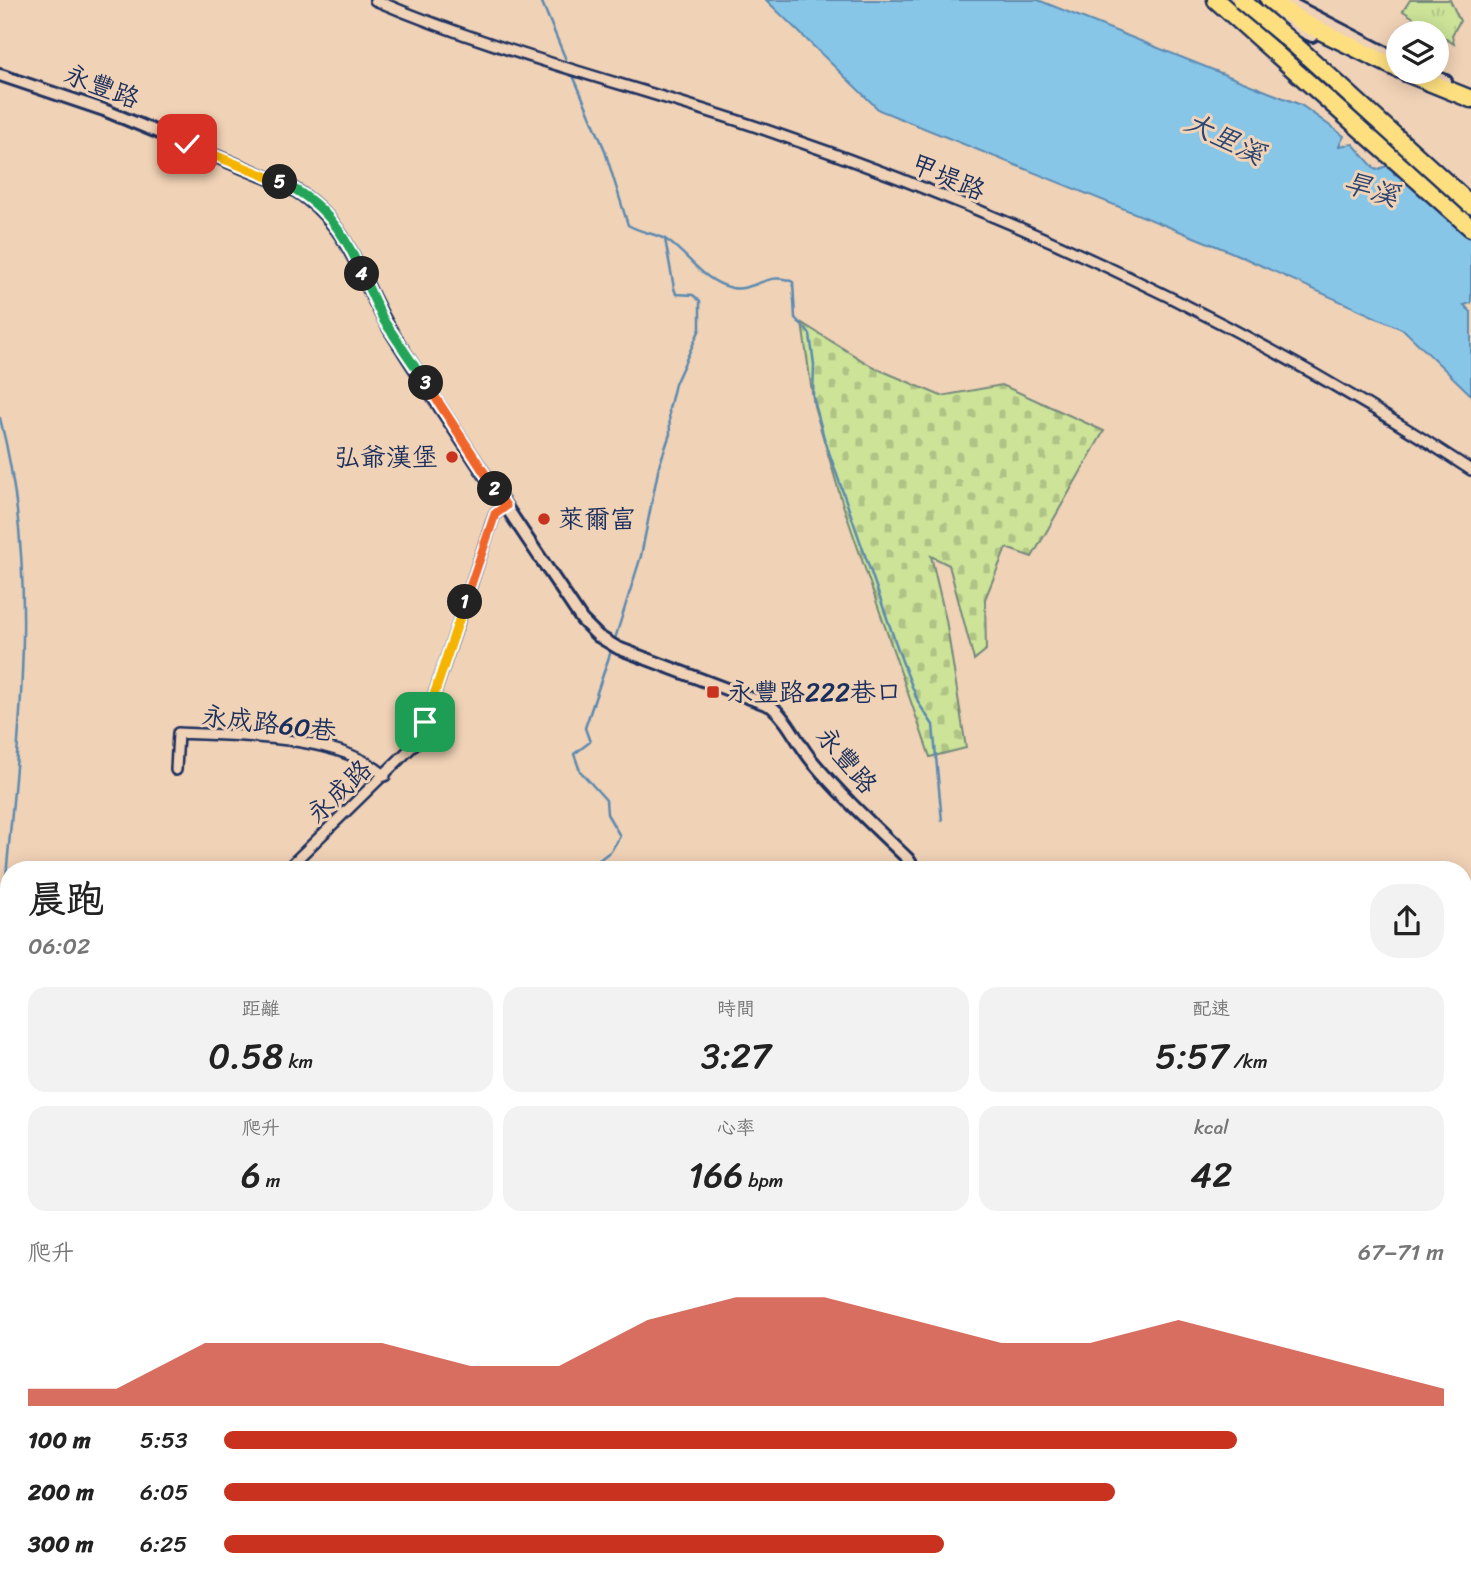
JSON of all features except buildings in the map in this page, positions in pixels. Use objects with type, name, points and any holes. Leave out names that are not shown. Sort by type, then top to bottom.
[{"type":"highway","points":[[1216,0],[1471,228]]},
{"type":"highway","points":[[1238,0],[1303,52],[1471,205]]},
{"type":"highway","points":[[1269,0],[1304,23],[1386,63]]},
{"type":"highway","points":[[1433,84],[1470,99]]},
{"type":"street","name":"甲堤路","points":[[375,0],[463,36],[835,155],[1063,248],[1310,372],[1471,470]]},
{"type":"street","points":[[1238,0],[1404,79],[1470,99]]},
{"type":"street","points":[[1284,0],[1386,53]]},
{"type":"street","name":"永豐路","points":[[0,75],[104,110],[290,187],[315,203],[337,225],[352,249],[384,321],[582,620],[613,645],[771,706],[788,722],[810,758],[836,790],[906,861]]},
{"type":"street","points":[[1446,84],[1470,99]]},
{"type":"street","name":"永成路","points":[[295,861],[407,754],[420,734],[495,514],[506,506]]},
{"type":"street","name":"永成路60巷","points":[[176,770],[178,733],[311,745],[370,763],[385,776]]},
{"type":"green space","points":[[1410,0],[1450,0],[1460,21],[1452,35],[1454,44],[1449,41],[1449,21],[1418,21],[1403,11]]},
{"type":"green space","points":[[802,323],[873,367],[941,396],[1002,385],[1104,431],[1032,557],[1006,548],[985,599],[986,650],[974,660],[949,565],[931,556],[946,620],[966,748],[930,757],[842,502],[814,406]]},
{"type":"water","points":[[766,0],[1038,0],[1301,105],[1344,136],[1339,146],[1353,144],[1376,170],[1392,164],[1394,174],[1471,200],[1471,303],[1464,305],[1471,312],[1471,395],[1404,330],[1231,252],[879,110]]},
{"type":"waterway","points":[[541,0],[569,67]]},
{"type":"waterway","points":[[572,73],[604,148],[628,225],[668,241],[704,274],[722,285],[740,288],[777,278],[793,282],[795,318],[810,334],[814,365],[813,396],[824,438],[902,661],[919,704],[933,725],[942,821]]},
{"type":"waterway","points":[[614,642],[641,556],[659,466],[670,434],[669,409],[675,384],[700,329],[700,301],[693,295],[676,294],[665,239]]},
{"type":"waterway","points":[[0,418],[12,475],[23,589],[21,704],[7,861]]},
{"type":"waterway","points":[[598,861],[611,851],[620,836],[607,814],[606,800],[580,771],[574,754],[590,742],[585,728],[612,648]]},
{"type":"place","name":"弘爺漢堡","points":[[452,457]]},
{"type":"place","name":"萊爾富","points":[[544,519]]},
{"type":"place","name":"永豐路222巷口","points":[[713,692]]},
{"type":"route","points":[[187,144],[290,187],[315,203],[337,225],[352,249],[384,321],[506,506],[495,514],[425,722]]},
{"type":"water label","name":"大里溪","points":[[1225,138]]},
{"type":"water label","name":"旱溪","points":[[1371,189]]}]
